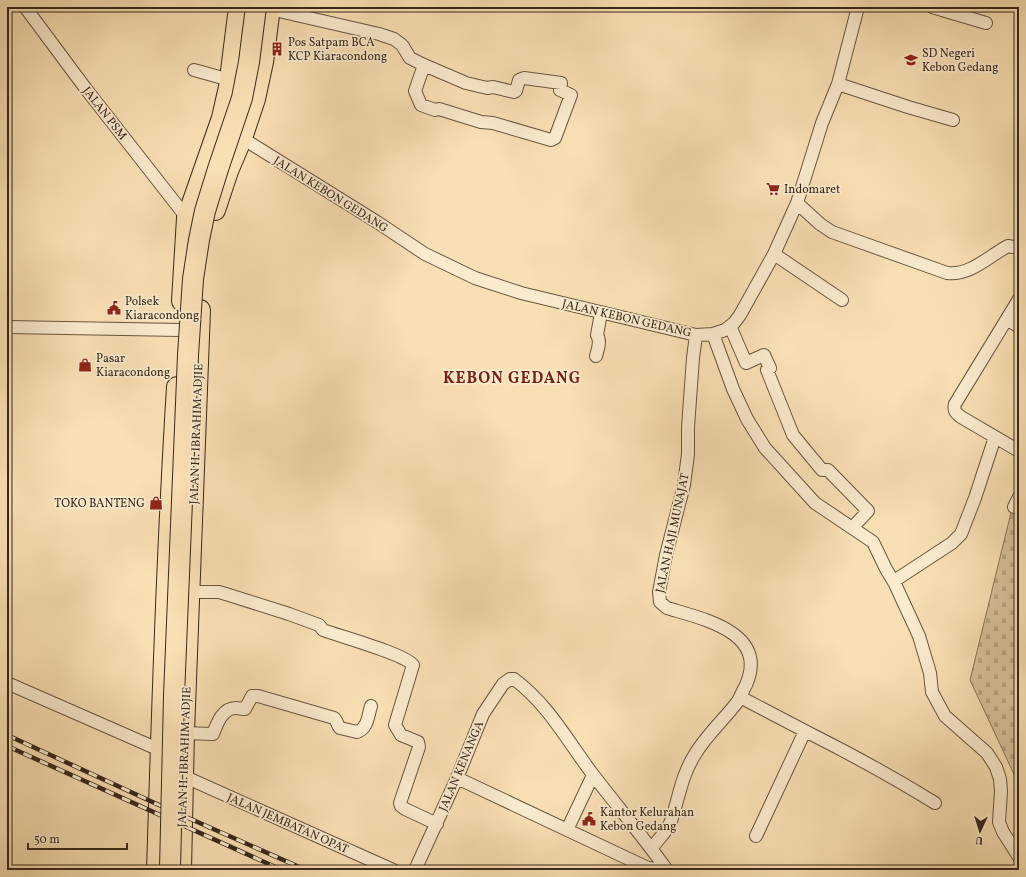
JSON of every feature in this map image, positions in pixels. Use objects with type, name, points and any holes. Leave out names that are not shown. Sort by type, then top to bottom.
[{"type":"main road","name":"JALAN H. IBRAHIM ADJIE","points":[[181,870],[184,732],[190,592],[188,215],[222,118],[230,80],[239,7]]},
{"type":"main road","name":"JALAN H. IBRAHIM ADJIE","points":[[157,870],[160,750],[173,460],[188,319],[216,209],[255,99],[264,62],[265,8]]},
{"type":"main road","points":[[170,870],[175,680],[188,363],[194,279],[199,240],[205,211],[242,98],[249,62],[265,8]]},
{"type":"main road","points":[[210,230],[206,233],[196,234],[188,229],[188,215],[196,200],[208,200],[216,209]]},
{"type":"street","name":"JALAN PSM","points":[[25,7],[86,89],[188,215]]},
{"type":"street","name":"JALAN KEBON GEDANG","points":[[242,138],[377,222],[425,254],[475,278],[521,293],[601,313],[696,335],[713,334],[725,330],[740,315],[774,254],[797,203],[822,122],[838,84],[858,7]]},
{"type":"street","points":[[932,7],[986,23]]},
{"type":"street","points":[[265,8],[379,34],[394,39],[402,46],[410,58],[466,83],[514,92],[516,91],[519,80],[524,78],[561,83],[560,90],[571,95],[555,138],[551,140],[493,123],[482,122],[421,105],[415,92],[424,65]]},
{"type":"street","points":[[194,70],[230,80]]},
{"type":"street","points":[[838,84],[953,120]]},
{"type":"street","points":[[797,203],[820,224],[832,232],[947,273],[968,271],[1008,246],[1019,248]]},
{"type":"street","points":[[774,254],[842,300]]},
{"type":"street","points":[[1019,299],[954,407],[957,414],[1019,451]]},
{"type":"street","points":[[596,356],[599,345],[599,338],[597,335],[601,313]]},
{"type":"street","points":[[7,327],[188,319]]},
{"type":"street","points":[[1007,319],[1019,327]]},
{"type":"street","points":[[730,326],[746,363],[764,355],[770,368],[767,370],[793,435],[822,470],[828,470],[868,511],[852,528]]},
{"type":"street","points":[[713,334],[733,389],[747,419],[765,448],[816,503],[873,542],[886,569],[894,581],[919,636],[930,673],[932,690],[942,710],[946,716],[987,753],[996,767],[1001,791],[999,822],[1003,832],[1019,858]]},
{"type":"street","name":"JALAN HAJI MUNAJAT","points":[[696,335],[688,427],[688,454],[684,485],[666,555],[659,592],[659,600],[662,605],[667,608],[697,617],[723,627],[736,634],[750,655],[751,665],[750,675],[740,697]]},
{"type":"street","points":[[894,581],[952,543],[961,534],[975,498],[995,437]]},
{"type":"street","points":[[190,592],[218,592],[267,607],[319,625],[323,630],[395,654],[410,662],[412,665],[395,725],[401,735],[418,742],[420,745],[400,803],[405,809],[437,824]]},
{"type":"street","name":"JALAN KENANGA","points":[[415,870],[437,824],[483,714],[505,682],[514,679],[532,693],[554,719],[593,774]]},
{"type":"street","points":[[7,683],[160,750]]},
{"type":"street","points":[[184,732],[213,734],[218,720],[223,715],[233,708],[246,709],[252,696],[258,696],[335,718],[340,728],[357,732],[367,723],[371,706]]},
{"type":"street","points":[[652,848],[665,832],[670,822],[687,767],[701,744],[740,697],[869,764],[935,803]]},
{"type":"street","points":[[756,836],[805,731]]},
{"type":"street","points":[[457,778],[567,830],[648,868],[667,870],[652,848],[593,774],[567,830]]},
{"type":"street","name":"JALAN JEMBATAN OPAT","points":[[183,776],[393,870]]},
{"type":"green space","points":[[1019,480],[1019,785],[970,680]]},
{"type":"railway","points":[[7,735],[159,805],[306,870]]},
{"type":"railway","points":[[7,746],[282,870]]},
{"type":"place","name":"Pos Satpam BCA KCP Kiaracondong","points":[[277,49]]},
{"type":"place","name":"SD Negeri Kebon Gedang","points":[[911,60]]},
{"type":"place","name":"Indomaret","points":[[773,189]]},
{"type":"place","name":"Polsek Kiaracondong","points":[[114,308]]},
{"type":"place","name":"Pasar Kiaracondong","points":[[85,365]]},
{"type":"place","name":"TOKO BANTENG","points":[[156,503]]},
{"type":"place","name":"Kantor Kelurahan Kebon Gedang","points":[[589,819]]},
{"type":"district","name":"KEBON GEDANG","points":[[512,377]]}]
